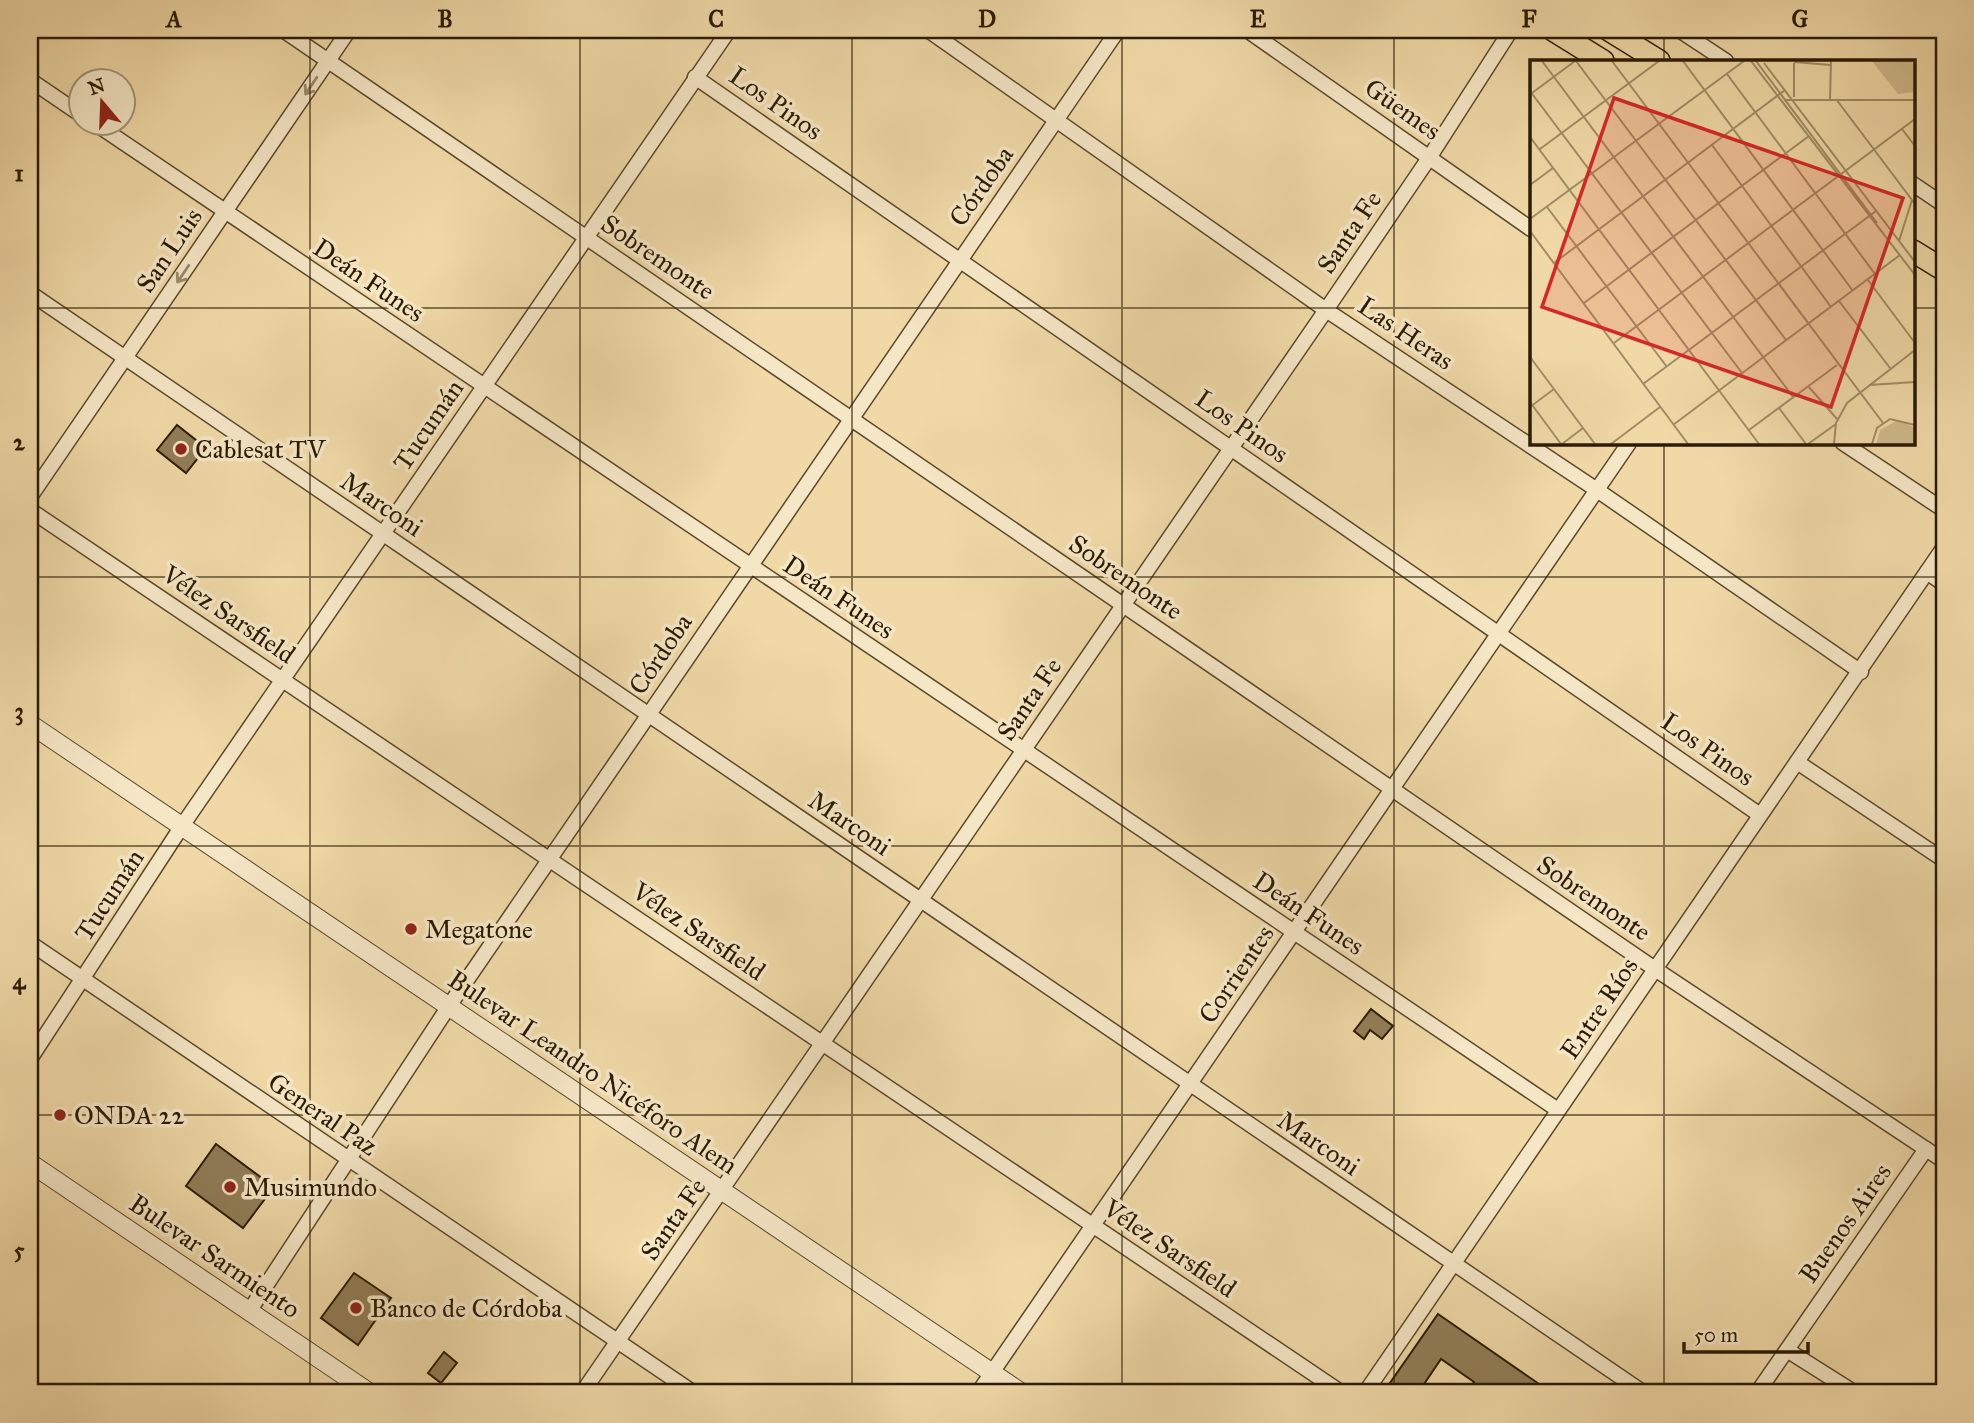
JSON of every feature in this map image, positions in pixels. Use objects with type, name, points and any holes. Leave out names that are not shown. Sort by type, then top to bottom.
[{"type":"main road","points":[[1553,30],[1601,60]]},
{"type":"main road","points":[[1609,30],[1656,60]]},
{"type":"main road","points":[[1914,246],[1939,267]]},
{"type":"main road","points":[[1914,252],[1939,267]]},
{"type":"street","name":"Sobremonte","points":[[284,30],[1655,969],[1944,1161]]},
{"type":"street","name":"San Luis","points":[[30,497],[349,30]]},
{"type":"street","name":"Tucumán","points":[[30,1059],[182,826],[729,30]]},
{"type":"street","name":"Las Heras","points":[[928,30],[1326,310],[1597,490],[1861,672]]},
{"type":"street","name":"Córdoba","points":[[250,1310],[449,1006],[1118,30]]},
{"type":"street","name":"Güemes","points":[[1247,30],[1530,228]]},
{"type":"street","name":"Santa Fe","points":[[582,1393],[1326,310],[1429,158],[1511,30]]},
{"type":"street","points":[[1679,30],[1724,60]]},
{"type":"street","name":"Los Pinos","points":[[695,77],[1760,815]]},
{"type":"street","points":[[30,80],[66,104]]},
{"type":"street","name":"Deán Funes","points":[[114,136],[1558,1110]]},
{"type":"street","points":[[1914,185],[1944,205]]},
{"type":"street","name":"Marconi","points":[[30,293],[1644,1393]]},
{"type":"street","name":"Corrientes","points":[[978,1393],[1628,444]]},
{"type":"street","points":[[1845,444],[1944,510]]},
{"type":"street","name":"Vélez Sarsfield","points":[[30,510],[1342,1393]]},
{"type":"street","name":"Entre Ríos","points":[[1365,1393],[1760,815],[1861,672],[1944,547]]},
{"type":"street","points":[[1927,572],[1944,584]]},
{"type":"street","name":"Bulevar Leandro Nicéforo Alem","points":[[30,724],[1023,1393]]},
{"type":"street","points":[[1797,762],[1944,860]]},
{"type":"street","name":"General Paz","points":[[30,943],[694,1393]]},
{"type":"street","name":"Buenos Aires","points":[[1757,1393],[1926,1149]]},
{"type":"street","name":"Bulevar Sarmiento","points":[[30,1163],[370,1393]]},
{"type":"street","points":[[1787,1350],[1855,1393]]},
{"type":"building","name":"Cablesat TV","points":[[177,425],[206,448],[186,473],[157,450]]},
{"type":"building","points":[[1371,1009],[1393,1026],[1382,1039],[1370,1030],[1364,1039],[1354,1031]]},
{"type":"building","name":"Musimundo","points":[[216,1144],[274,1187],[243,1228],[186,1186]]},
{"type":"building","name":"Banco de Córdoba","points":[[354,1273],[391,1298],[358,1345],[321,1318]]},
{"type":"building","points":[[1438,1314],[1552,1393],[1466,1393],[1474,1382],[1441,1359],[1418,1393],[1383,1393]]},
{"type":"building","points":[[444,1352],[457,1363],[441,1383],[428,1373]]},
{"type":"place","name":"Cablesat TV","points":[[181,449]]},
{"type":"place","name":"Megatone","points":[[411,929]]},
{"type":"place","name":"ONDA 22","points":[[60,1115]]},
{"type":"place","name":"Musimundo","points":[[230,1187]]},
{"type":"place","name":"Banco de Córdoba","points":[[356,1308]]}]
